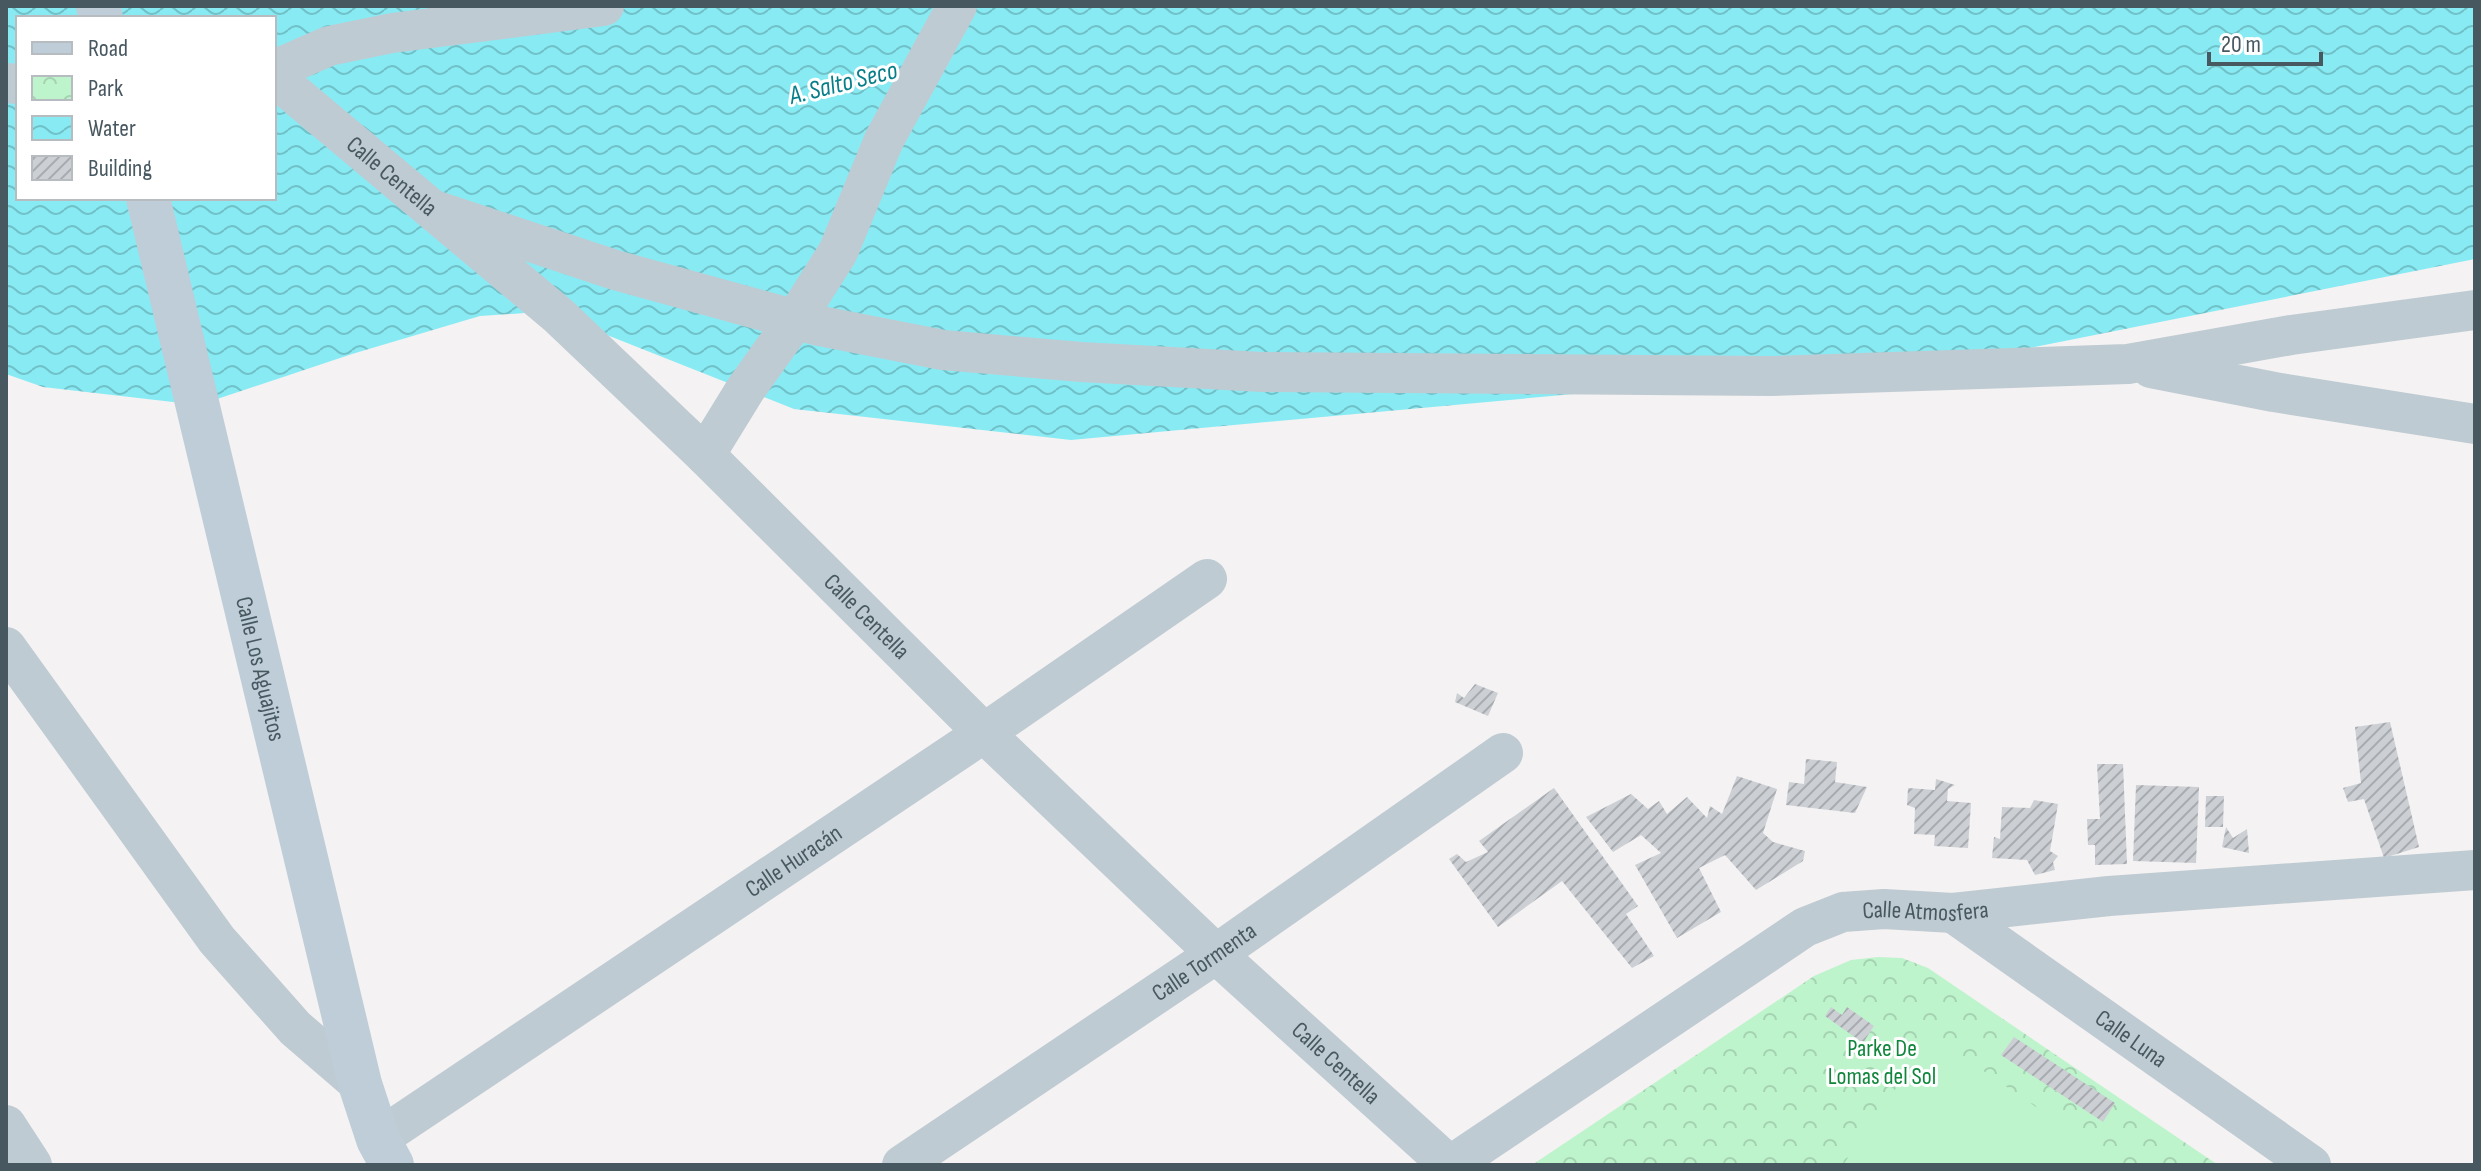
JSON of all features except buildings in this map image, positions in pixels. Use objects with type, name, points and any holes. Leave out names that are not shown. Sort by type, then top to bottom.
[{"type":"street","points":[[276,69],[329,46],[392,33],[604,6]]},
{"type":"street","points":[[705,455],[838,252],[884,140],[957,6]]},
{"type":"street","name":"Calle Centella","points":[[276,79],[559,316],[705,455],[984,733],[1216,954],[1450,1165]]},
{"type":"street","name":"Calle Los Aguajitos","points":[[148,200],[360,1084],[385,1152]]},
{"type":"street","points":[[437,211],[615,270],[795,320],[943,350],[1081,362],[1262,372],[1771,376],[2128,364],[2291,335],[2475,310]]},
{"type":"street","points":[[2128,364],[2274,392],[2475,424]]},
{"type":"street","name":"Calle Huracán","points":[[385,1152],[1207,579]]},
{"type":"street","points":[[6,647],[217,940],[295,1028],[360,1084]]},
{"type":"street","name":"Calle Tormenta","points":[[902,1165],[1216,954],[1503,753]]},
{"type":"street","name":"Calle Atmosfera","points":[[1450,1165],[1805,927],[1843,912],[1884,909],[1953,913],[2109,896],[2471,874]]},
{"type":"street","name":"Calle Luna","points":[[1953,913],[2311,1165]]},
{"type":"street","points":[[6,1125],[32,1165]]},
{"type":"green space","name":"Parke De Lomas del Sol","points":[[1902,958],[1928,968],[2218,1165],[1532,1165],[1814,976],[1851,960]]},
{"type":"green space","points":[[1932,1036],[2121,1165],[1843,1165]]},
{"type":"water","name":"A. Salto Seco","points":[[6,6],[2475,6],[2475,259],[2030,348],[1771,376],[1071,440],[794,409],[559,316],[525,313],[480,316],[352,354],[199,405],[43,387],[6,374]]}]
